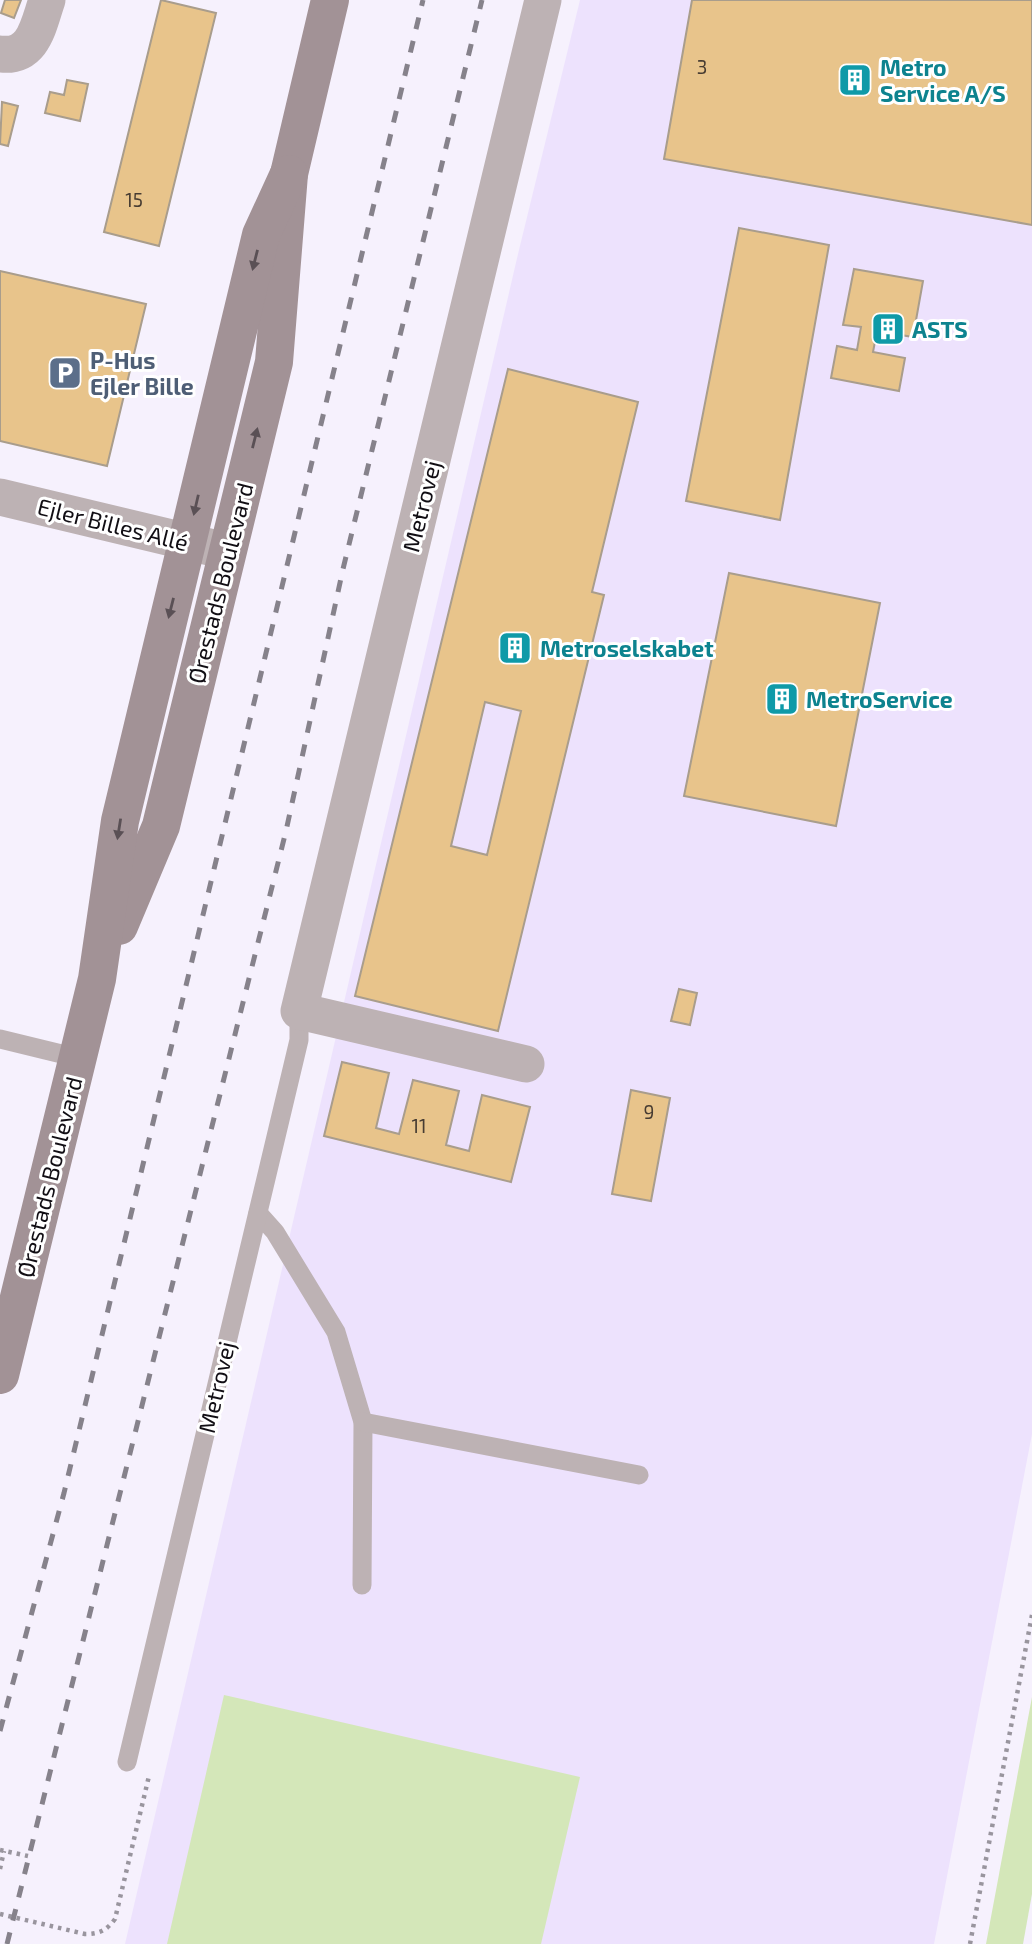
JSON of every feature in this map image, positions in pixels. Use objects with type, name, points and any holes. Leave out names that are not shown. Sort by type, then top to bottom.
[{"type":"street","points":[[0,54],[19,53],[27,48],[47,0]]},
{"type":"street","name":"Ørestads Boulevard","points":[[97,979],[161,826],[274,362],[289,174],[330,0]]},
{"type":"street","name":"Metrovej","points":[[299,1011],[542,0]]},
{"type":"street","name":"Ørestads Boulevard","points":[[0,1375],[97,979],[120,821],[187,541],[261,235],[289,174]]},
{"type":"street","name":"Ejler Billes Allé","points":[[0,497],[226,551]]},
{"type":"street","points":[[299,1011],[526,1064]]},
{"type":"lane","name":"Metrovej","points":[[127,1762],[299,1040],[299,1011]]},
{"type":"lane","points":[[0,1039],[78,1058]]},
{"type":"lane","points":[[258,1213],[275,1233],[336,1332],[363,1422],[362,1585]]},
{"type":"lane","points":[[363,1422],[639,1475]]},
{"type":"path","points":[[970,1944],[1032,1615]]},
{"type":"path","points":[[0,1868],[2,1851],[28,1856]]},
{"type":"shaded area","points":[[580,0],[1032,0],[1032,1434],[934,1944],[125,1944],[518,254]]},
{"type":"green space","points":[[224,1695],[580,1777],[541,1944],[167,1944]]},
{"type":"green space","points":[[1032,1697],[1032,1894],[1023,1944],[986,1944]]},
{"type":"building","points":[[5,0],[21,0],[14,18],[1,13]]},
{"type":"building","points":[[161,0],[216,13],[159,246],[104,232]]},
{"type":"building","name":"Metro Service A/S","points":[[692,0],[1032,0],[1032,225],[664,159]]},
{"type":"building","points":[[67,80],[88,84],[80,121],[45,113],[50,92],[64,95]]},
{"type":"building","points":[[2,102],[18,106],[8,146],[0,144]]},
{"type":"building","points":[[739,228],[829,245],[780,520],[686,501]]},
{"type":"building","name":"ASTS","points":[[854,269],[923,281],[913,337],[877,331],[873,352],[905,358],[899,391],[831,378],[837,346],[857,350],[861,327],[843,325]]},
{"type":"building","name":"P-Hus Ejler Bille","points":[[0,271],[146,304],[107,466],[0,441]]},
{"type":"building","name":"Metroselskabet","points":[[508,369],[638,402],[592,592],[604,595],[498,1031],[355,996]],"holes":[[[485,702],[521,711],[487,855],[451,846]]]},
{"type":"building","name":"MetroService","points":[[729,573],[880,603],[836,826],[684,796]]},
{"type":"building","points":[[679,989],[697,993],[690,1025],[671,1021]]},
{"type":"building","points":[[342,1062],[389,1073],[376,1128],[399,1134],[413,1080],[459,1091],[446,1145],[469,1151],[482,1095],[530,1107],[511,1182],[324,1136]]},
{"type":"building","points":[[631,1090],[670,1098],[651,1201],[612,1194]]},
{"type":"railway","points":[[0,1731],[64,1493],[423,0]]},
{"type":"railway","points":[[7,1944],[286,831],[343,569],[482,0]]},
{"type":"place","name":"Metro Service A/S","points":[[855,80]]},
{"type":"place","name":"ASTS","points":[[888,329]]},
{"type":"place","name":"P-Hus Ejler Bille","points":[[65,373]]},
{"type":"place","name":"Metroselskabet","points":[[515,648]]},
{"type":"place","name":"MetroService","points":[[782,699]]}]
